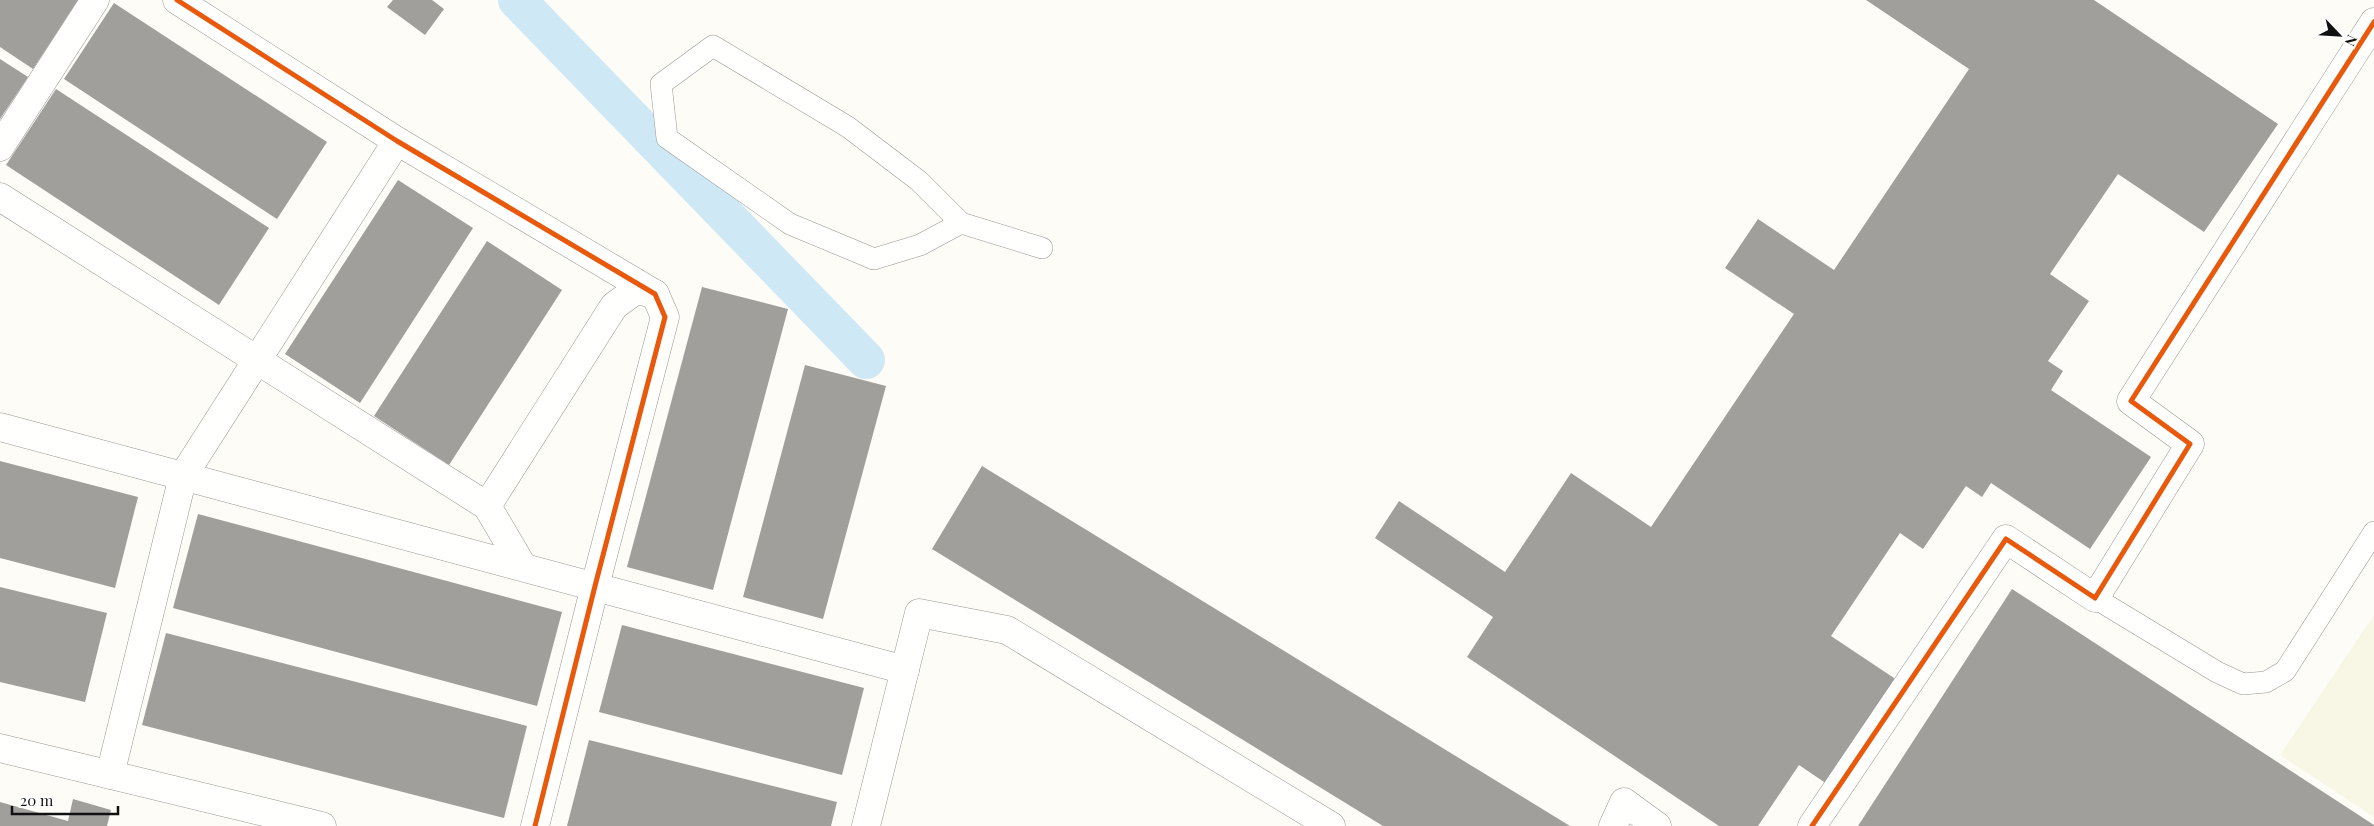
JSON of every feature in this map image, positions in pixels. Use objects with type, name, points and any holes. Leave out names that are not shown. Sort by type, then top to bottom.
[{"type":"street","points":[[0,147],[95,0]]},
{"type":"street","points":[[177,0],[396,141],[655,294],[665,317],[595,586],[536,826]]},
{"type":"street","points":[[1812,826],[2006,538],[2095,598],[2190,444],[2131,401],[2374,22]]},
{"type":"street","points":[[110,775],[183,476],[396,141]]},
{"type":"street","points":[[0,197],[487,506],[524,567]]},
{"type":"street","points":[[487,506],[614,306],[636,290],[655,294]]},
{"type":"street","points":[[0,427],[905,670]]},
{"type":"street","points":[[866,826],[918,614],[1008,630],[1332,826]]},
{"type":"street","points":[[0,748],[322,826]]},
{"type":"street","points":[[1613,826],[1624,802],[1657,826]]},
{"type":"lane","points":[[961,223],[920,245],[874,259],[790,224],[667,138],[660,84],[713,46],[848,127],[919,182],[961,223],[1042,248]]},
{"type":"lane","points":[[2095,598],[2217,672],[2243,684],[2266,682],[2285,671],[2374,532]]},
{"type":"shaded area","points":[[2374,615],[2374,817],[2280,755]]},
{"type":"building","points":[[0,0],[78,0],[33,69],[0,47]]},
{"type":"building","points":[[393,0],[432,0],[444,9],[425,35],[387,7]]},
{"type":"building","points":[[1866,0],[2094,0],[2278,124],[2204,232],[2118,174],[2050,274],[2089,301],[2048,361],[2063,371],[2051,390],[2151,457],[2090,549],[1991,483],[1982,497],[1966,486],[1923,549],[1900,533],[1831,636],[1897,680],[1827,784],[1799,765],[1758,826],[1719,826],[1467,657],[1493,617],[1375,538],[1399,501],[1505,572],[1571,473],[1651,527],[1794,314],[1725,268],[1758,219],[1834,270],[1969,69]]},
{"type":"building","points":[[114,3],[327,142],[277,219],[64,79]]},
{"type":"building","points":[[0,59],[28,77],[0,119]]},
{"type":"building","points":[[56,89],[269,228],[219,305],[6,165]]},
{"type":"building","points":[[398,180],[473,228],[360,403],[285,354]]},
{"type":"building","points":[[487,241],[562,290],[449,465],[374,416]]},
{"type":"building","points":[[702,287],[788,309],[713,590],[627,567]]},
{"type":"building","points":[[805,365],[886,386],[823,619],[743,597]]},
{"type":"building","points":[[0,461],[138,497],[115,588],[0,558]]},
{"type":"building","points":[[982,466],[1570,826],[1383,826],[932,549]]},
{"type":"building","points":[[198,514],[562,612],[537,706],[173,608]]},
{"type":"building","points":[[0,587],[107,613],[85,702],[0,682]]},
{"type":"building","points":[[2012,589],[2374,825],[2374,826],[1858,826]]},
{"type":"building","points":[[622,625],[864,688],[842,775],[599,712]]},
{"type":"building","points":[[166,633],[527,726],[504,818],[142,725]]},
{"type":"building","points":[[589,740],[837,802],[831,826],[567,826]]},
{"type":"building","points":[[73,799],[111,810],[107,826],[0,826],[0,802],[68,821]]},
{"type":"waterway","points":[[517,0],[866,360]]},
{"type":"cycle path","points":[[177,0],[397,141],[655,294],[665,317],[535,826]]},
{"type":"cycle path","points":[[1812,826],[2006,539],[2095,598],[2190,444],[2131,401],[2374,22]]}]
